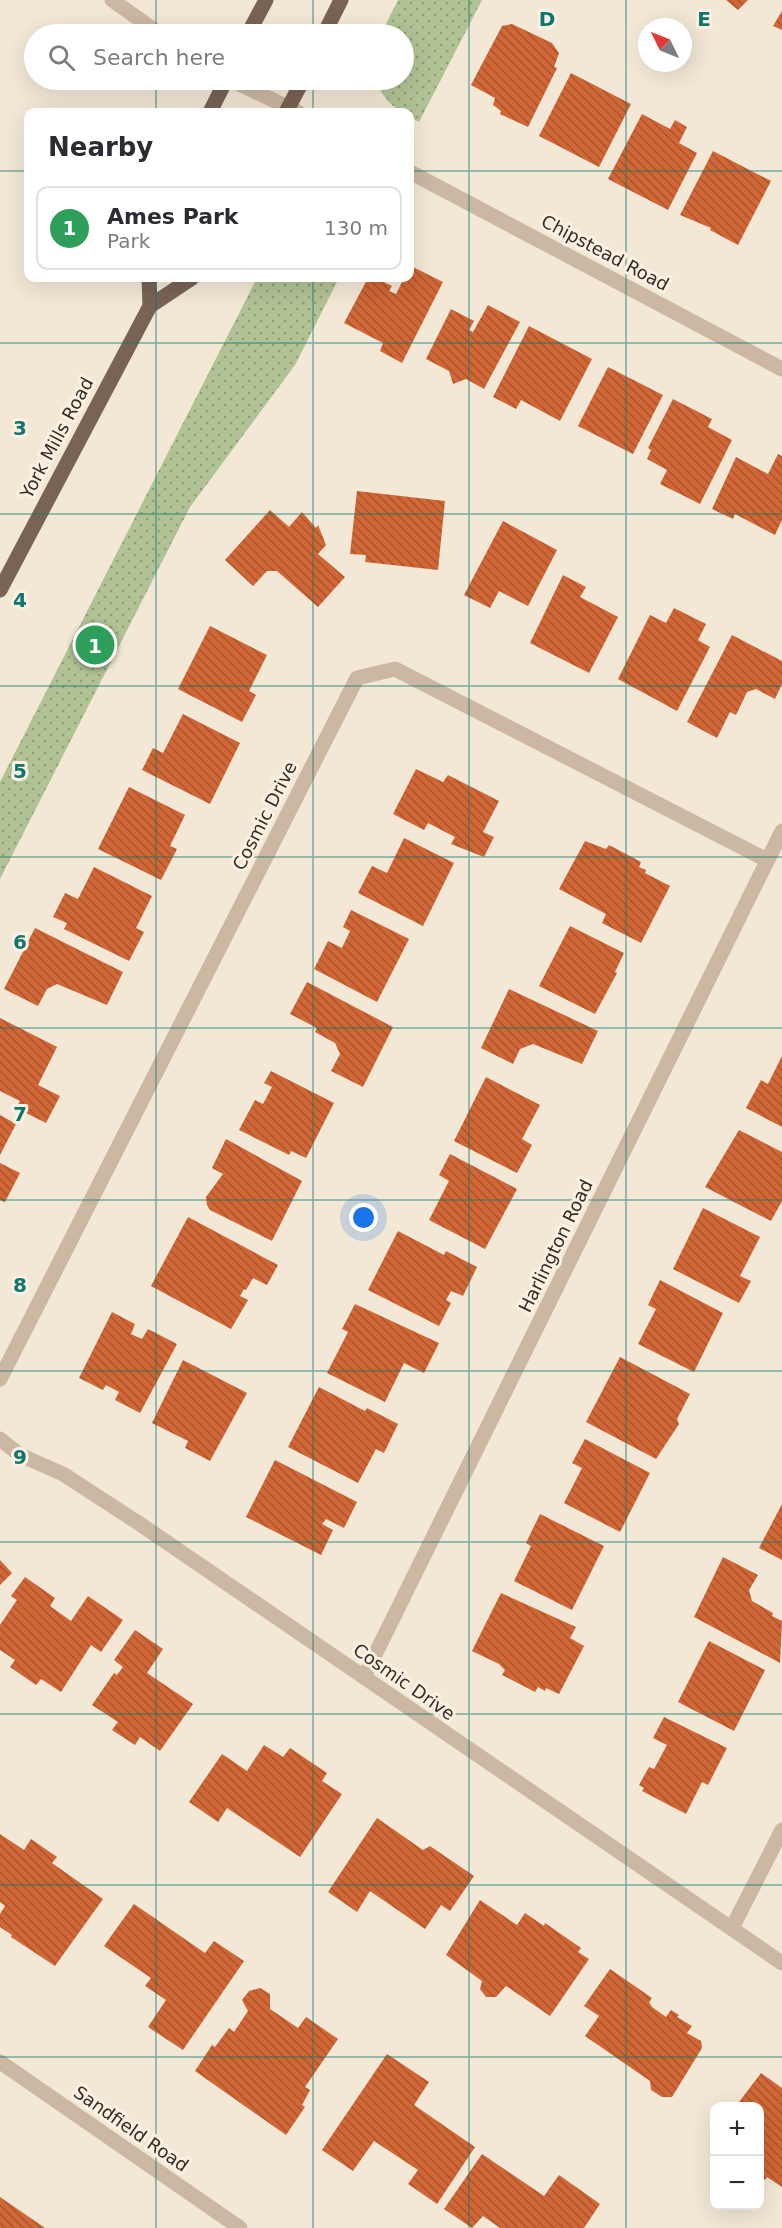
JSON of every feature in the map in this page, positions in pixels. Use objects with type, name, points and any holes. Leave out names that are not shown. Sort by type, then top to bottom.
[{"type":"main road","points":[[253,24],[266,0]]},
{"type":"main road","points":[[329,24],[341,0]]},
{"type":"main road","points":[[212,108],[221,90]]},
{"type":"main road","points":[[292,108],[299,90]]},
{"type":"main road","name":"York Mills Road","points":[[149,282],[150,306]]},
{"type":"main road","name":"York Mills Road","points":[[0,590],[150,306],[186,282]]},
{"type":"street","points":[[112,0],[146,24]]},
{"type":"street","points":[[250,90],[285,108]]},
{"type":"street","name":"Chipstead Road","points":[[414,174],[782,369]]},
{"type":"street","name":"Cosmic Drive","points":[[0,1379],[357,678],[395,669],[767,860]]},
{"type":"street","name":"Harlington Road","points":[[364,1677],[782,831]]},
{"type":"street","name":"Cosmic Drive","points":[[0,1439],[20,1455],[63,1474],[140,1524],[782,1963]]},
{"type":"street","points":[[732,1928],[782,1830]]},
{"type":"street","name":"Sandfield Road","points":[[0,2062],[240,2228]]},
{"type":"green space","points":[[398,0],[482,0],[419,122],[414,119],[414,108],[396,108],[381,90],[414,90],[414,24],[386,24]]},
{"type":"green space","points":[[255,282],[337,282],[295,365],[190,507],[0,879],[0,782]]},
{"type":"building","points":[[726,0],[748,0],[738,10]]},
{"type":"building","points":[[782,11],[782,30],[773,26]]},
{"type":"building","points":[[512,24],[552,43],[559,53],[554,67],[557,68],[528,127],[500,114],[501,111],[493,105],[495,98],[471,85],[502,26]]},
{"type":"building","points":[[571,73],[631,104],[599,167],[539,136]]},
{"type":"building","points":[[642,114],[670,129],[675,120],[687,127],[679,143],[697,153],[668,210],[608,179]]},
{"type":"building","points":[[713,151],[771,181],[738,245],[710,230],[711,228],[680,215]]},
{"type":"building","points":[[414,268],[443,282],[402,363],[380,351],[383,343],[344,323],[366,282],[384,282],[392,286],[389,291],[396,294],[402,282],[414,282]]},
{"type":"building","points":[[488,305],[520,322],[484,389],[466,379],[453,384],[449,371],[426,359],[451,309],[474,321],[469,330],[473,332]]},
{"type":"building","points":[[529,326],[592,359],[560,421],[521,400],[516,409],[493,397]]},
{"type":"building","points":[[608,367],[663,395],[633,454],[578,426]]},
{"type":"building","points":[[673,399],[712,419],[708,427],[732,440],[700,504],[660,484],[667,470],[647,459],[651,450],[648,448]]},
{"type":"building","points":[[778,454],[782,456],[782,520],[775,535],[735,514],[733,519],[712,509],[736,457],[768,474]]},
{"type":"building","points":[[357,491],[445,501],[438,570],[365,562],[366,555],[350,554]]},
{"type":"building","points":[[270,510],[289,527],[302,512],[316,528],[318,525],[326,545],[318,554],[345,577],[318,607],[277,571],[267,571],[253,586],[225,560]]},
{"type":"building","points":[[503,521],[557,550],[528,606],[499,591],[490,608],[464,595]]},
{"type":"building","points":[[563,575],[586,587],[580,597],[618,617],[589,673],[530,643]]},
{"type":"building","points":[[674,608],[706,624],[698,640],[710,647],[677,711],[618,679],[650,615],[666,623]]},
{"type":"building","points":[[210,626],[267,655],[249,691],[256,695],[242,722],[178,689]]},
{"type":"building","points":[[732,635],[782,661],[782,684],[775,699],[756,689],[747,692],[736,715],[730,712],[717,738],[687,722]]},
{"type":"building","points":[[183,714],[240,743],[210,804],[142,770],[153,748],[163,753]]},
{"type":"building","points":[[416,769],[443,782],[448,775],[499,801],[483,832],[494,837],[484,857],[451,844],[455,837],[428,823],[424,830],[393,814]]},
{"type":"building","points":[[129,787],[185,815],[170,846],[177,849],[161,880],[98,849]]},
{"type":"building","points":[[404,838],[454,863],[423,926],[358,893],[372,866],[387,873]]},
{"type":"building","points":[[585,841],[606,849],[609,845],[641,862],[639,867],[646,870],[645,873],[670,886],[641,943],[602,923],[606,914],[559,889]]},
{"type":"building","points":[[94,867],[152,896],[136,928],[144,932],[129,961],[64,929],[67,923],[53,917],[65,893],[78,899]]},
{"type":"building","points":[[351,910],[409,939],[377,1002],[314,969],[328,941],[342,948],[350,931],[343,927]]},
{"type":"building","points":[[570,926],[624,953],[615,972],[617,973],[595,1014],[539,986]]},
{"type":"building","points":[[35,928],[123,972],[107,1005],[57,984],[47,989],[38,1006],[4,989]]},
{"type":"building","points":[[307,982],[393,1027],[363,1087],[331,1071],[340,1054],[335,1043],[315,1032],[317,1028],[290,1014]]},
{"type":"building","points":[[509,989],[598,1031],[582,1064],[533,1044],[520,1049],[513,1064],[481,1048]]},
{"type":"building","points":[[0,1018],[57,1047],[38,1085],[60,1096],[46,1123],[16,1108],[20,1101],[0,1091]]},
{"type":"building","points":[[782,1056],[782,1127],[746,1108],[761,1080],[768,1084]]},
{"type":"building","points":[[271,1071],[334,1103],[306,1158],[291,1151],[289,1155],[239,1130],[255,1100],[263,1104],[272,1087],[264,1083]]},
{"type":"building","points":[[486,1077],[540,1105],[522,1139],[532,1145],[517,1173],[454,1141]]},
{"type":"building","points":[[0,1115],[16,1124],[0,1155]]},
{"type":"building","points":[[739,1130],[782,1152],[782,1201],[771,1221],[705,1187]]},
{"type":"building","points":[[226,1139],[302,1181],[272,1241],[210,1210],[207,1205],[206,1197],[223,1174],[212,1168]]},
{"type":"building","points":[[450,1154],[517,1189],[485,1249],[429,1220],[449,1181],[439,1175]]},
{"type":"building","points":[[0,1163],[20,1173],[5,1202],[0,1200]]},
{"type":"building","points":[[703,1208],[760,1237],[740,1276],[751,1281],[739,1303],[673,1269]]},
{"type":"building","points":[[188,1217],[278,1265],[267,1285],[253,1278],[246,1290],[244,1289],[240,1296],[248,1300],[231,1329],[151,1286]]},
{"type":"building","points":[[398,1231],[444,1255],[446,1251],[477,1267],[463,1296],[451,1291],[446,1300],[451,1303],[439,1326],[368,1290]]},
{"type":"building","points":[[660,1280],[723,1313],[694,1372],[638,1344],[656,1309],[648,1305]]},
{"type":"building","points":[[355,1304],[439,1343],[424,1373],[404,1363],[385,1402],[327,1373],[348,1332],[342,1329]]},
{"type":"building","points":[[112,1312],[135,1324],[131,1334],[142,1339],[148,1329],[177,1344],[140,1413],[115,1400],[119,1392],[106,1385],[103,1390],[79,1378]]},
{"type":"building","points":[[620,1357],[690,1394],[677,1419],[679,1424],[656,1459],[586,1422]]},
{"type":"building","points":[[183,1360],[247,1393],[210,1461],[185,1448],[188,1441],[152,1423]]},
{"type":"building","points":[[319,1387],[365,1411],[367,1408],[398,1424],[384,1453],[376,1449],[358,1483],[288,1447]]},
{"type":"building","points":[[585,1439],[650,1473],[620,1532],[564,1503],[582,1468],[572,1463]]},
{"type":"building","points":[[275,1460],[357,1502],[344,1528],[326,1519],[322,1524],[333,1530],[321,1555],[246,1517]]},
{"type":"building","points":[[782,1504],[782,1560],[759,1548]]},
{"type":"building","points":[[540,1514],[604,1546],[572,1610],[514,1581],[531,1546],[526,1543]]},
{"type":"building","points":[[723,1557],[758,1575],[749,1590],[752,1601],[782,1621],[780,1663],[694,1617]]},
{"type":"building","points":[[0,1560],[12,1573],[0,1585]]},
{"type":"building","points":[[25,1577],[55,1598],[50,1606],[71,1621],[88,1596],[123,1620],[101,1652],[91,1645],[61,1692],[41,1679],[36,1685],[10,1667],[15,1660],[0,1650],[0,1625],[17,1600],[11,1596]]},
{"type":"building","points":[[501,1593],[576,1627],[570,1638],[584,1646],[559,1694],[538,1687],[535,1692],[502,1675],[505,1670],[499,1664],[472,1651]]},
{"type":"building","points":[[135,1630],[163,1649],[147,1673],[193,1704],[160,1751],[140,1737],[135,1745],[112,1730],[118,1722],[92,1705],[114,1673],[117,1675],[123,1667],[114,1660]]},
{"type":"building","points":[[709,1641],[765,1670],[734,1731],[678,1702]]},
{"type":"building","points":[[664,1717],[727,1748],[708,1785],[702,1782],[686,1814],[642,1791],[644,1788],[639,1785],[649,1767],[654,1769],[667,1745],[653,1738]]},
{"type":"building","points":[[264,1745],[283,1757],[290,1748],[327,1773],[322,1781],[342,1794],[300,1857],[227,1808],[218,1822],[189,1802],[222,1754],[247,1771]]},
{"type":"building","points":[[377,1818],[423,1850],[430,1846],[474,1876],[450,1911],[441,1905],[425,1929],[370,1891],[357,1912],[328,1892]]},
{"type":"building","points":[[0,1834],[24,1850],[31,1839],[57,1857],[52,1863],[103,1899],[55,1966],[0,1927],[0,1914],[5,1906],[0,1902]]},
{"type":"building","points":[[480,1900],[517,1925],[525,1913],[544,1926],[545,1923],[581,1948],[578,1952],[589,1959],[550,2016],[506,1986],[496,1997],[486,1997],[480,1989],[482,1981],[446,1955]]},
{"type":"building","points":[[134,1904],[205,1953],[214,1941],[244,1961],[183,2050],[148,2027],[166,2000],[145,1986],[151,1978],[104,1946]]},
{"type":"building","points":[[610,1969],[652,1998],[649,2002],[652,2007],[666,2017],[671,2010],[679,2015],[677,2017],[692,2026],[687,2033],[701,2041],[702,2048],[672,2097],[662,2097],[651,2090],[650,2081],[585,2036],[599,2016],[584,2006]]},
{"type":"building","points":[[260,1988],[270,1994],[270,2009],[298,2028],[306,2017],[338,2039],[305,2087],[310,2090],[302,2105],[305,2107],[286,2135],[195,2071],[212,2045],[215,2047],[229,2028],[234,2032],[248,2011],[242,2000],[249,1991]]},
{"type":"building","points":[[387,2054],[429,2082],[414,2105],[475,2147],[437,2204],[408,2184],[418,2170],[374,2141],[353,2171],[322,2150]]},
{"type":"building","points":[[761,2073],[782,2088],[782,2187],[767,2177],[764,2179],[764,2102],[739,2102]]},
{"type":"building","points":[[482,2154],[544,2196],[559,2175],[600,2204],[584,2228],[500,2228],[483,2216],[472,2228],[444,2209]]},
{"type":"building","points":[[0,2197],[45,2228],[0,2228]]},
{"type":"place","name":"Ames Park","points":[[95,645]]}]
